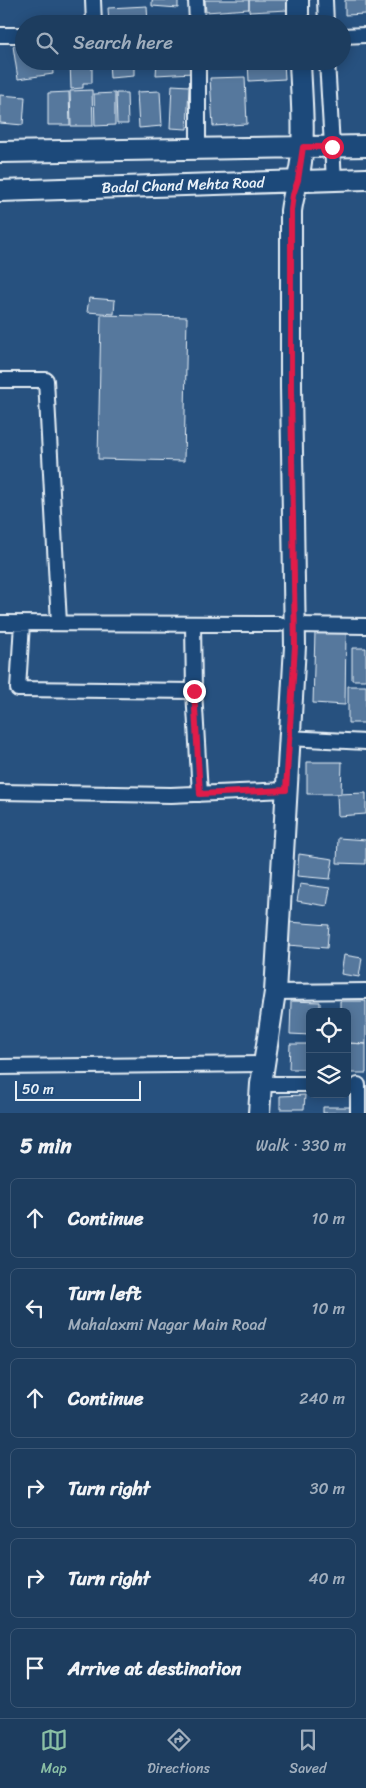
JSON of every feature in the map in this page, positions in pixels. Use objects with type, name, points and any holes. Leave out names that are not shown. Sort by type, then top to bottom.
[{"type":"street","points":[[93,0],[94,15]]},
{"type":"street","points":[[196,0],[197,15]]},
{"type":"street","points":[[298,0],[298,15]]},
{"type":"street","points":[[325,0],[326,15]]},
{"type":"street","points":[[0,35],[15,35]]},
{"type":"street","points":[[351,36],[366,35]]},
{"type":"street","points":[[198,70],[198,150]]},
{"type":"street","points":[[259,1113],[261,1084],[275,992],[288,738],[295,646],[287,625],[291,387],[291,210],[303,147],[300,70]]},
{"type":"street","points":[[328,70],[334,180]]},
{"type":"street","points":[[0,152],[366,146]]},
{"type":"street","name":"Badal Chand Mehta Road","points":[[0,191],[366,179]]},
{"type":"street","points":[[0,380],[46,380],[59,623]]},
{"type":"street","points":[[0,622],[366,626]]},
{"type":"street","points":[[22,623],[18,689],[194,691]]},
{"type":"street","points":[[194,624],[194,691],[200,794]]},
{"type":"street","points":[[288,738],[366,742]]},
{"type":"street","points":[[0,792],[171,795],[286,790]]},
{"type":"street","points":[[275,992],[366,991]]},
{"type":"street","points":[[0,1067],[264,1064]]},
{"type":"street","points":[[261,1084],[306,1084]]},
{"type":"street","points":[[357,1085],[358,1113]]},
{"type":"building","points":[[152,0],[178,0],[178,8],[152,6]]},
{"type":"building","points":[[205,0],[249,0],[249,9],[206,12]]},
{"type":"building","points":[[249,0],[287,0],[288,10],[249,12]]},
{"type":"building","points":[[345,0],[366,0],[366,14],[345,15]]},
{"type":"building","points":[[147,6],[148,15],[108,15],[108,8]]},
{"type":"building","points":[[246,13],[246,15],[208,15]]},
{"type":"building","points":[[17,70],[53,70],[53,74],[18,79]]},
{"type":"building","points":[[70,70],[92,70],[92,83],[83,83],[83,88],[71,89]]},
{"type":"building","points":[[110,70],[134,70],[134,76],[110,78]]},
{"type":"building","points":[[156,70],[193,70],[193,73],[156,75]]},
{"type":"building","points":[[248,70],[284,70],[285,79],[249,81]]},
{"type":"building","points":[[245,77],[247,124],[213,126],[210,78]]},
{"type":"building","points":[[172,85],[189,86],[187,129],[170,128]]},
{"type":"building","points":[[92,90],[93,126],[71,126],[70,91]]},
{"type":"building","points":[[160,91],[162,126],[139,128],[137,92]]},
{"type":"building","points":[[69,92],[70,125],[48,125],[48,93]]},
{"type":"building","points":[[115,93],[115,125],[95,126],[94,94]]},
{"type":"building","points":[[116,93],[127,93],[128,124],[117,124]]},
{"type":"building","points":[[0,95],[25,97],[23,125],[0,123]]},
{"type":"building","points":[[89,298],[115,300],[114,314],[87,312]]},
{"type":"building","points":[[101,315],[187,317],[184,461],[98,459]]},
{"type":"building","points":[[315,632],[346,632],[345,705],[313,703]]},
{"type":"building","points":[[352,648],[366,648],[366,680],[352,680]]},
{"type":"building","points":[[348,686],[366,686],[366,723],[348,723]]},
{"type":"building","points":[[307,762],[342,762],[341,794],[307,794]]},
{"type":"building","points":[[366,793],[366,814],[338,816],[337,794]]},
{"type":"building","points":[[338,838],[366,840],[366,864],[337,863]]},
{"type":"building","points":[[299,854],[333,859],[330,879],[297,876]]},
{"type":"building","points":[[300,884],[330,888],[327,906],[297,901]]},
{"type":"building","points":[[289,922],[329,925],[327,948],[287,945]]},
{"type":"building","points":[[344,955],[362,958],[359,977],[341,974]]},
{"type":"building","points":[[291,1001],[320,1002],[320,1008],[306,1008],[306,1035],[290,1034]]},
{"type":"building","points":[[340,1001],[366,1001],[366,1044],[351,1043],[351,1008],[340,1008]]},
{"type":"building","points":[[351,1043],[366,1044],[366,1073],[351,1073]]},
{"type":"building","points":[[290,1044],[306,1044],[306,1069],[289,1069]]},
{"type":"building","points":[[305,1095],[304,1109],[280,1109],[280,1096]]},
{"type":"building","points":[[323,1107],[353,1107],[353,1113],[323,1113]]},
{"type":"route","points":[[194,691],[200,794],[286,790],[295,646],[291,387],[291,210],[303,147],[332,147]]}]
